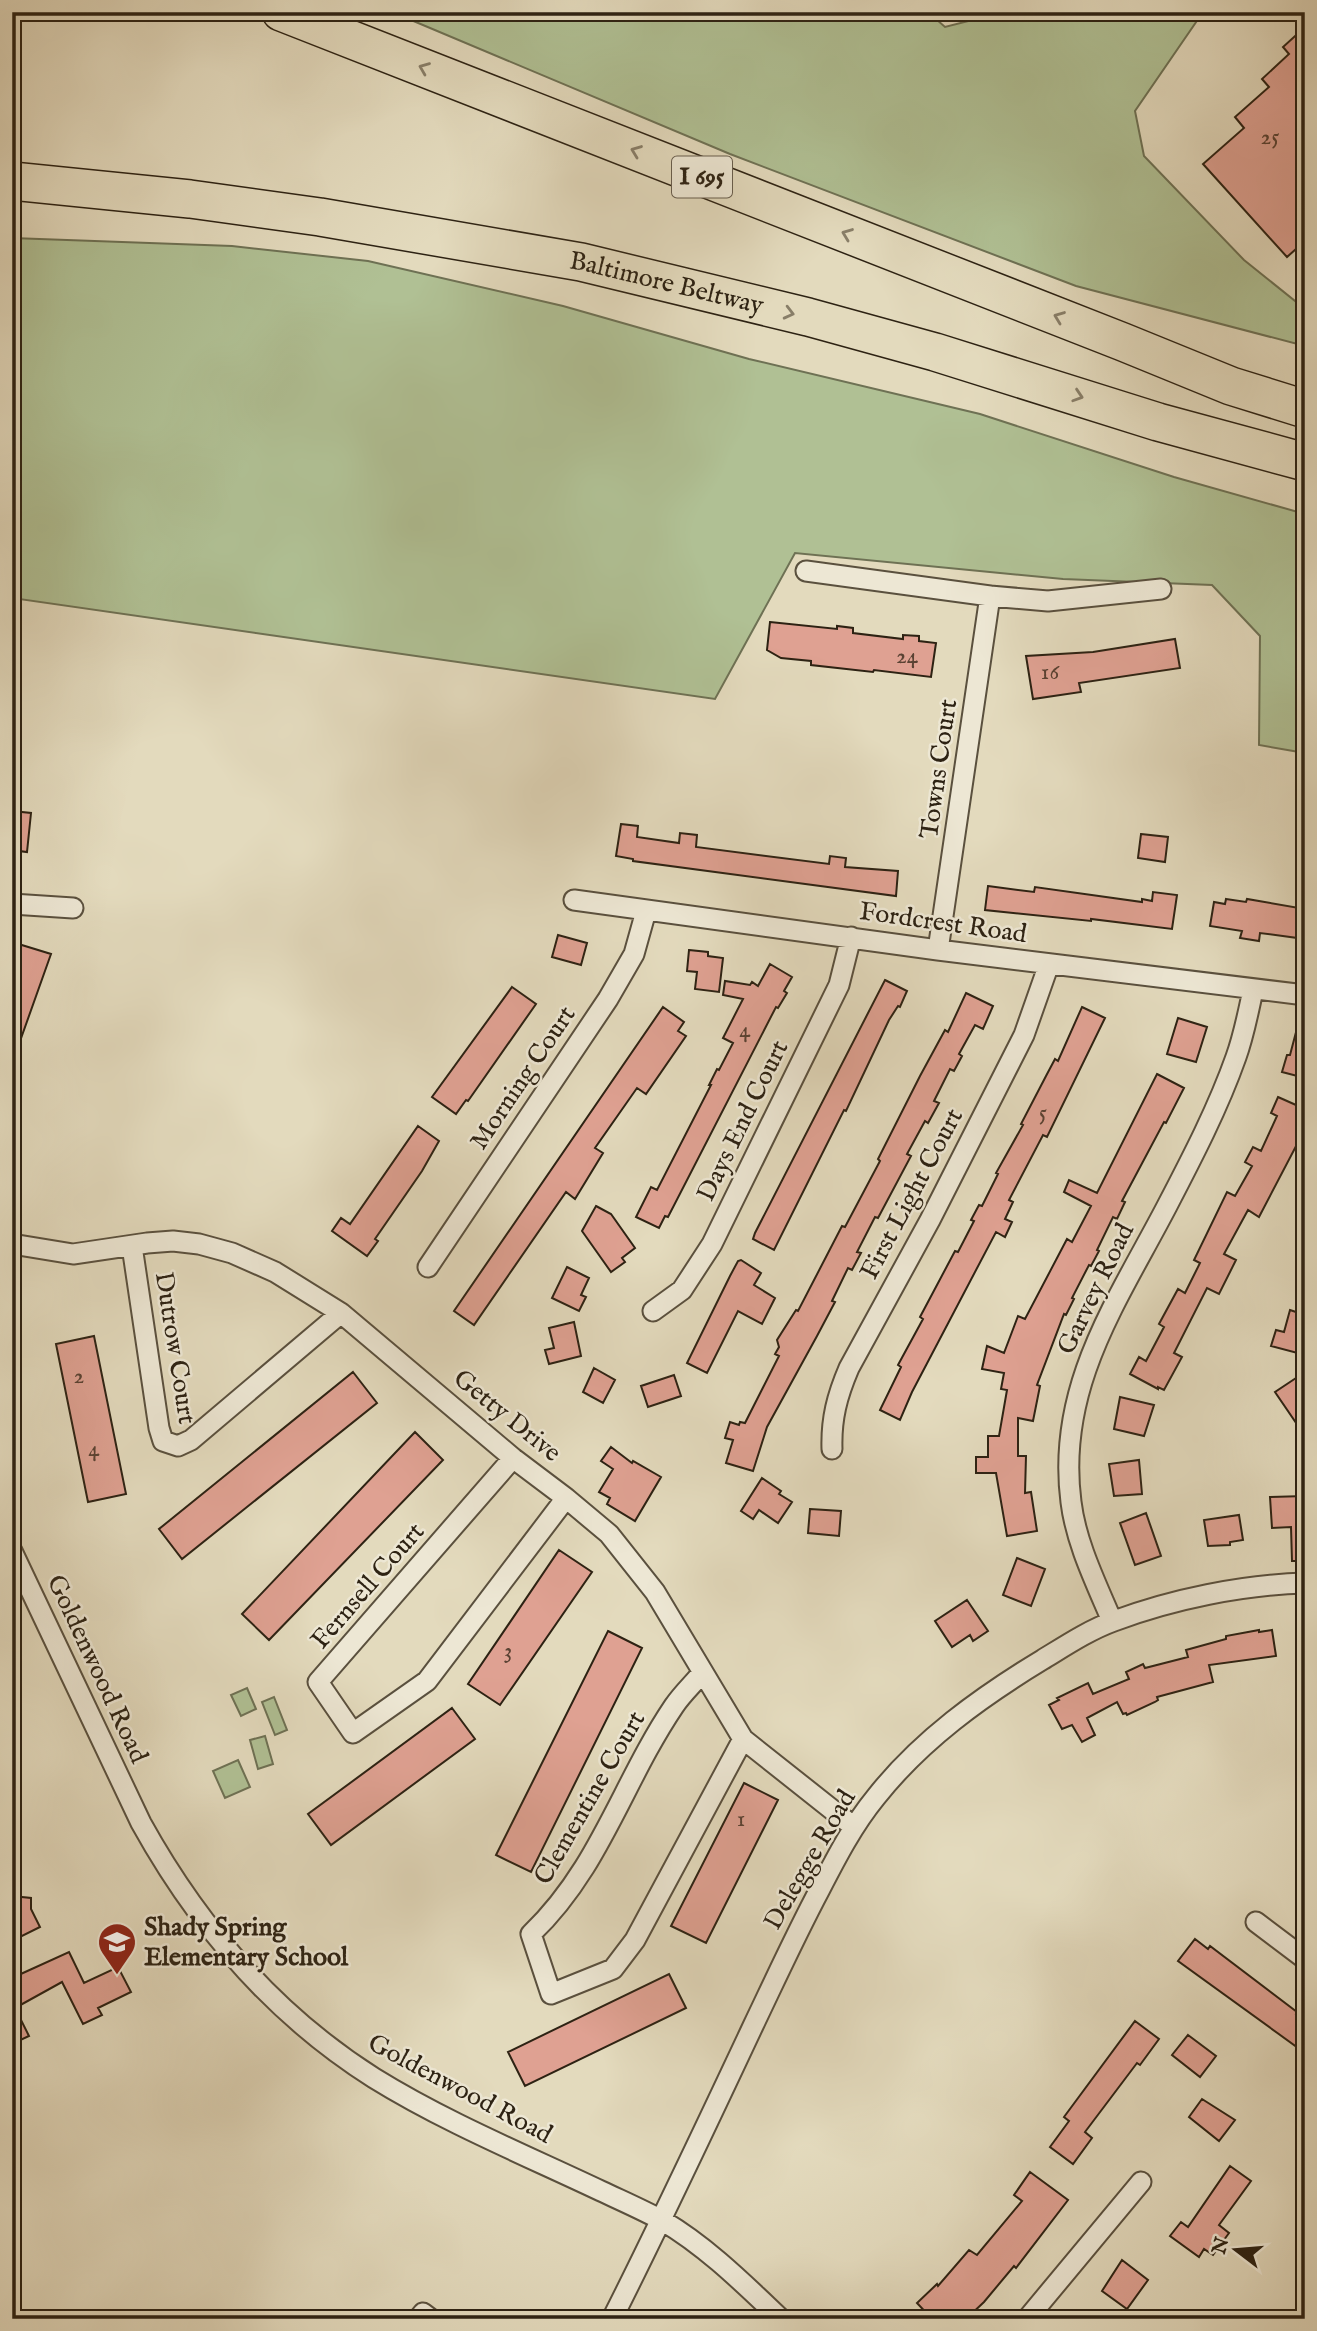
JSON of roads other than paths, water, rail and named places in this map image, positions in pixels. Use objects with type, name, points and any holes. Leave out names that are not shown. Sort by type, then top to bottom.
[{"type":"highway","name":"I 695","points":[[281,12],[1231,386],[1305,409]]},
{"type":"highway","name":"Baltimore Beltway","points":[[12,181],[190,199],[406,230],[581,262],[808,317],[935,352],[1158,422],[1305,462]]},
{"type":"highway","points":[[12,197],[240,220],[592,278],[675,286]]},
{"type":"highway","points":[[1123,342],[1207,359],[1305,388]]},
{"type":"street","points":[[806,571],[989,596],[1048,601],[1161,589]]},
{"type":"street","name":"Towns Court","points":[[938,950],[989,596]]},
{"type":"street","name":"Fordcrest Road","points":[[574,900],[938,950],[1305,995]]},
{"type":"street","points":[[12,904],[73,908]]},
{"type":"street","name":"Morning Court","points":[[428,1267],[608,999],[634,954],[646,911]]},
{"type":"street","name":"Days End Court","points":[[653,1311],[682,1290],[712,1244],[839,985],[851,937]]},
{"type":"street","name":"First Light Court","points":[[832,1449],[832,1418],[849,1368],[930,1220],[1024,1035],[1049,964]]},
{"type":"street","name":"Garvey Road","points":[[1112,1621],[1078,1536],[1071,1505],[1068,1455],[1078,1390],[1099,1332],[1167,1206],[1224,1089],[1240,1047],[1253,990]]},
{"type":"street","name":"Getty Drive","points":[[12,1244],[73,1254],[173,1241],[199,1244],[232,1253],[275,1272],[341,1313],[608,1534],[655,1592],[743,1739],[854,1827]]},
{"type":"street","name":"Dutrow Court","points":[[132,1246],[159,1428],[163,1441],[170,1444],[178,1446],[191,1440],[341,1313]]},
{"type":"street","name":"Fernsell Court","points":[[513,1458],[318,1682],[353,1732],[428,1681],[566,1498]]},
{"type":"street","name":"Goldenwood Road","points":[[12,1551],[141,1823],[161,1859],[202,1919],[240,1966],[285,2012],[374,2078],[425,2106],[661,2220],[718,2261],[781,2319]]},
{"type":"street","name":"Delegge Road","points":[[612,2319],[789,1949],[854,1827],[895,1775],[957,1717],[1030,1667],[1112,1621],[1217,1594],[1305,1583]]},
{"type":"street","name":"Clementine Court","points":[[702,1673],[676,1703],[660,1727],[579,1878],[559,1905],[531,1934],[551,1994],[613,1969],[635,1940],[743,1739]]},
{"type":"street","points":[[1256,1922],[1305,1959]]},
{"type":"street","points":[[1032,2317],[1141,2182]]},
{"type":"street","points":[[418,2319],[423,2312],[431,2319]]},
{"type":"place","name":"Shady Spring Elementary School","points":[[117,1976]]}]
